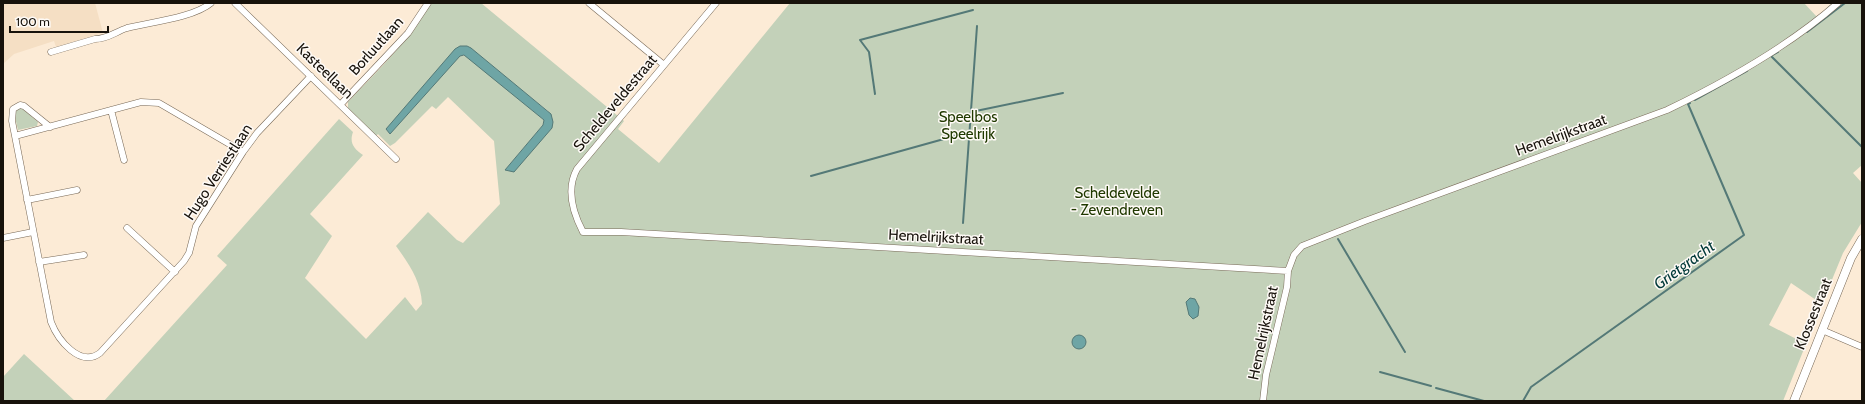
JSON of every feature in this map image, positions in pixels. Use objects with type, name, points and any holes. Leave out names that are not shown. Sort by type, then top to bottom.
[{"type":"street","points":[[51,52],[95,40],[102,40],[126,28],[194,12],[211,3]]},
{"type":"street","name":"Kasteellaan","points":[[235,3],[341,104],[396,159]]},
{"type":"street","name":"Borluutlaan","points":[[341,104],[408,33],[428,3]]},
{"type":"street","points":[[589,3],[664,65]]},
{"type":"street","name":"Scheldeveldestraat","points":[[583,232],[575,215],[572,201],[574,175],[716,3]]},
{"type":"street","name":"Hemelrijkstraat","points":[[1263,401],[1266,375],[1287,287],[1288,271],[1294,255],[1302,246],[1312,241],[1640,121],[1687,100],[1726,80],[1782,45],[1838,3]]},
{"type":"street","name":"Hugo Verriestlaan","points":[[50,127],[24,106],[20,105],[13,109],[12,113],[15,136],[51,322],[55,331],[74,352],[86,358],[95,357],[175,272],[189,254],[196,226],[243,152],[257,133],[311,76]]},
{"type":"street","points":[[15,136],[142,102],[159,103],[243,152]]},
{"type":"street","points":[[111,110],[124,160]]},
{"type":"street","points":[[27,200],[78,190]]},
{"type":"street","points":[[128,228],[175,272]]},
{"type":"street","points":[[3,238],[33,232]]},
{"type":"street","name":"Hemelrijkstraat","points":[[583,232],[622,232],[1288,271]]},
{"type":"street","name":"Klossestraat","points":[[1794,401],[1851,258],[1862,239]]},
{"type":"street","points":[[39,262],[84,254]]},
{"type":"street","points":[[1822,330],[1862,347]]},
{"type":"shaded area","points":[[3,3],[95,3],[103,33],[56,47],[54,41],[14,54],[3,64]]},
{"type":"green space","name":"Scheldevelde - Zevendreven","points":[[431,3],[481,3],[624,121],[618,129],[659,163],[790,3],[1804,3],[1817,17],[1832,3],[1862,3],[1862,165],[1853,173],[1862,183],[1862,222],[1843,253],[1822,304],[1791,283],[1769,325],[1806,344],[1783,401],[104,401],[227,265],[217,256],[339,119],[353,132],[352,143],[363,155],[310,214],[332,236],[305,278],[366,339],[405,297],[416,311],[422,304],[414,273],[396,246],[428,212],[457,240],[463,243],[500,204],[494,141],[448,97],[436,109],[432,106],[395,143],[390,146],[378,134],[376,136],[348,108],[348,102],[403,43]],"holes":[[[467,46],[548,111],[552,128],[505,170],[543,125],[544,120],[467,56],[460,56]]]},
{"type":"green space","points":[[19,108],[23,109],[38,122],[37,126],[18,130],[14,113]]},
{"type":"green space","points":[[24,354],[75,401],[3,401],[3,377]]},
{"type":"water","points":[[460,46],[467,46],[471,48],[551,114],[553,122],[552,128],[514,172],[505,170],[543,125],[544,120],[464,55],[460,56],[390,134],[386,129],[455,49]]},
{"type":"water","points":[[1190,298],[1195,299],[1199,307],[1198,316],[1193,319],[1189,315],[1186,302]]},
{"type":"water","points":[[1079,335],[1084,337],[1086,342],[1084,347],[1079,349],[1074,347],[1072,342],[1074,337]]},
{"type":"waterway","points":[[1807,32],[1845,3]]},
{"type":"waterway","points":[[875,94],[869,52],[860,40],[973,10]]},
{"type":"waterway","points":[[963,223],[977,26]]},
{"type":"waterway","points":[[1778,52],[1771,56],[1862,147]]},
{"type":"waterway","points":[[1695,100],[1747,71]]},
{"type":"waterway","points":[[971,112],[1063,93]]},
{"type":"waterway","name":"Grietgracht","points":[[1523,401],[1531,387],[1744,235],[1688,104],[1690,103]]},
{"type":"waterway","points":[[811,176],[969,132]]},
{"type":"waterway","points":[[1338,239],[1405,352]]},
{"type":"waterway","points":[[1380,372],[1431,386]]},
{"type":"waterway","points":[[1436,388],[1484,401]]},
{"type":"park label","name":"Speelbos Speelrijk","points":[[968,126]]}]
